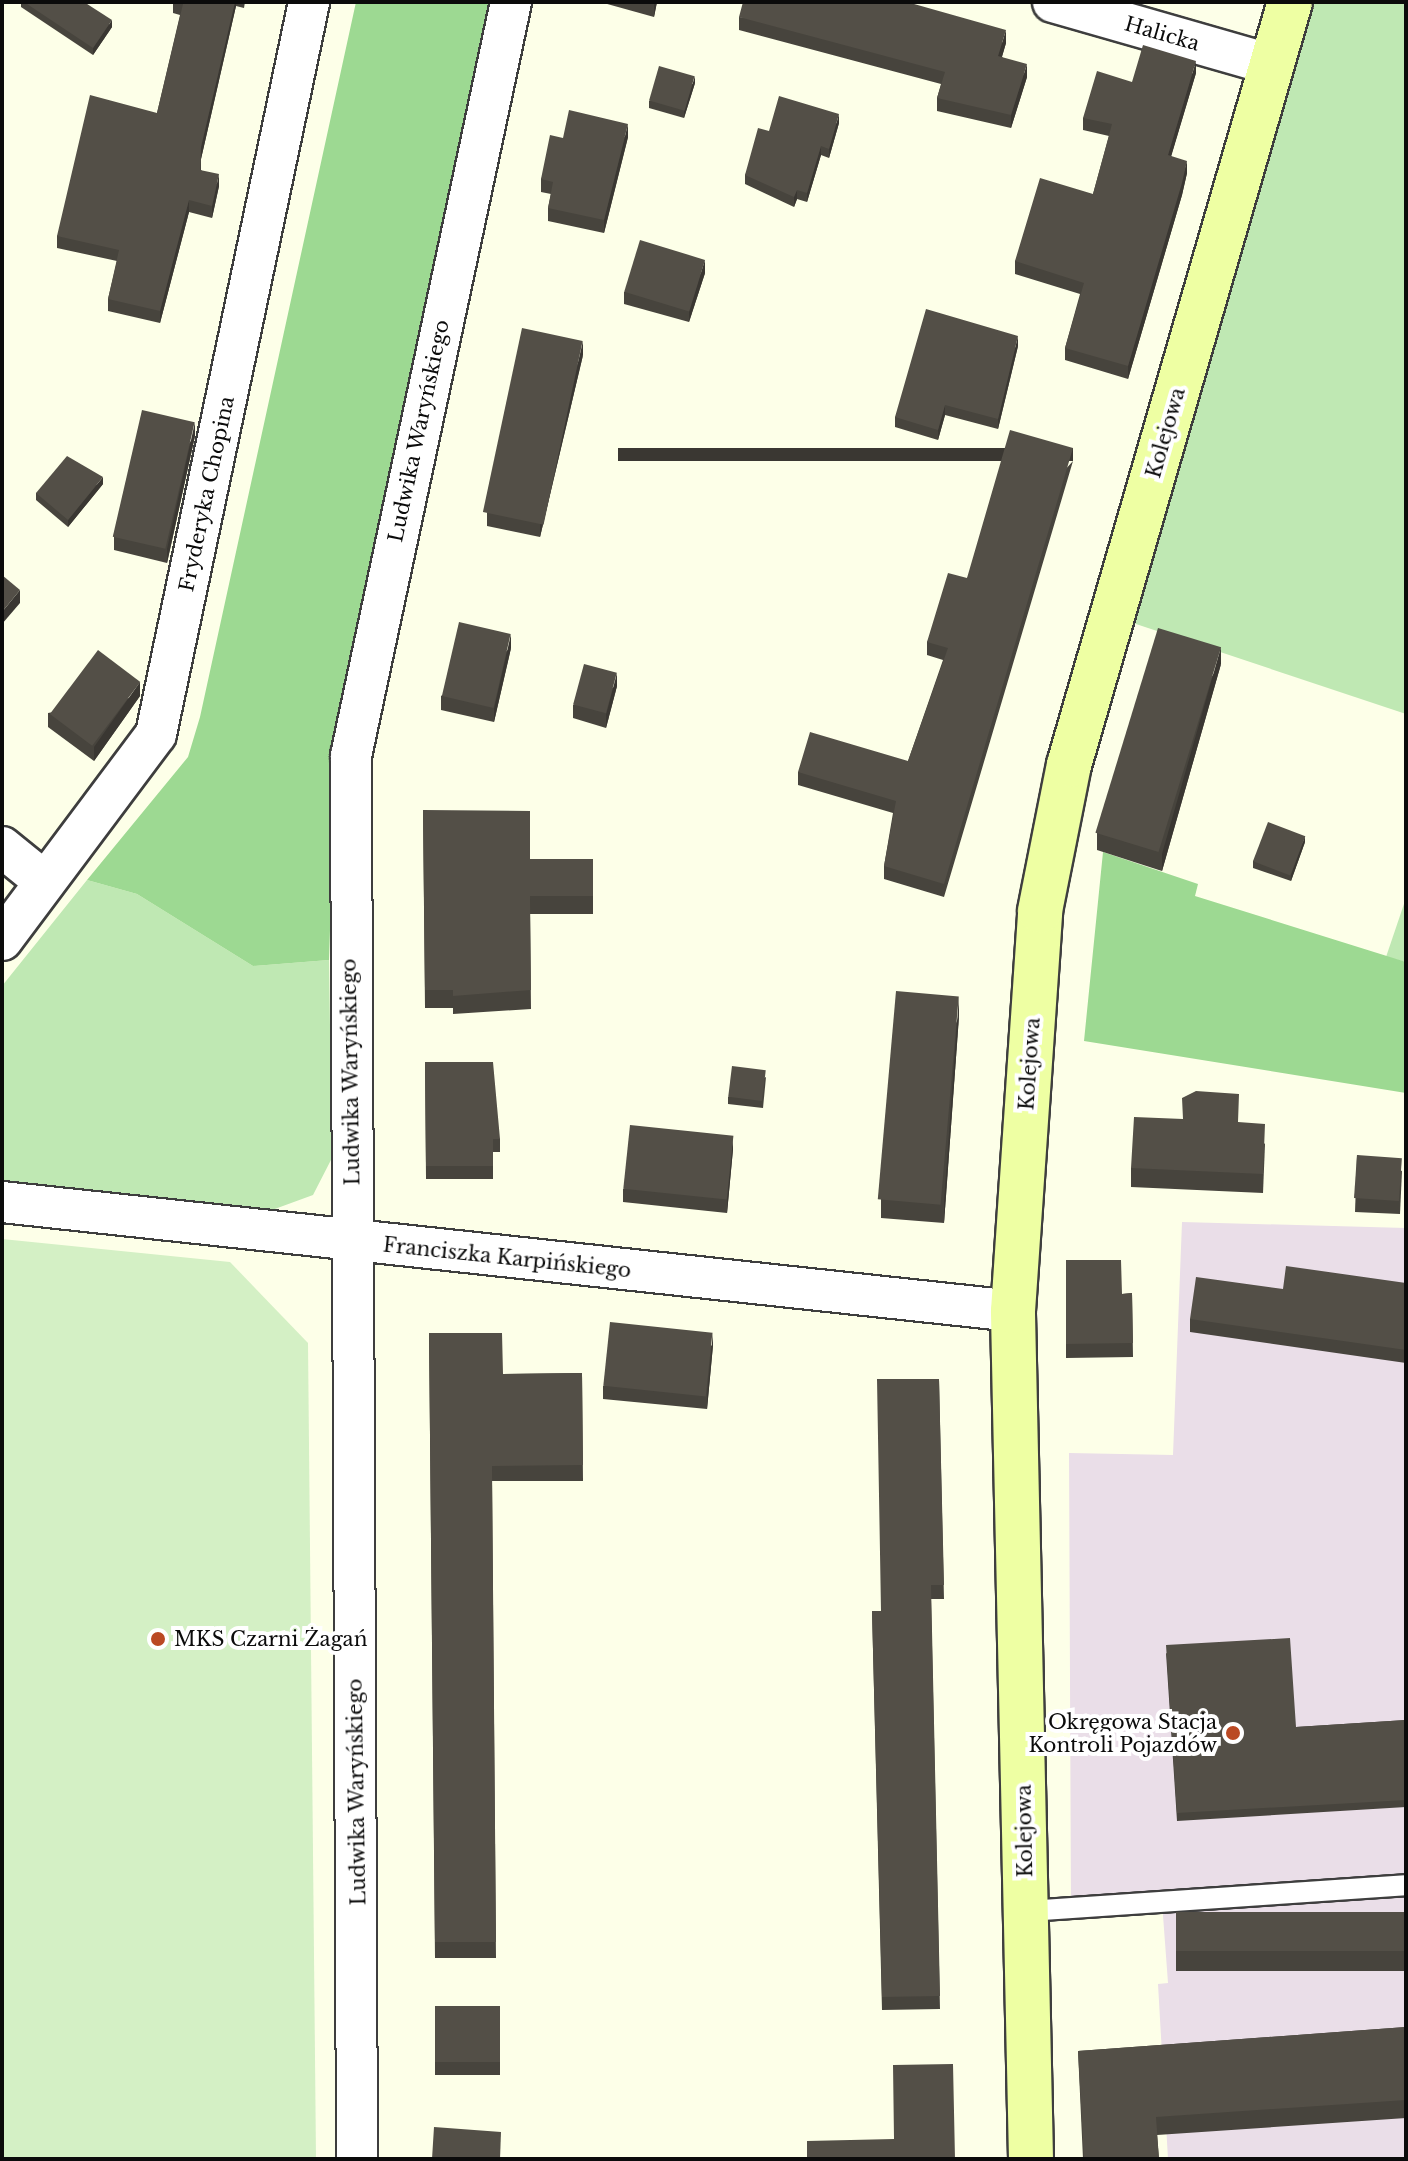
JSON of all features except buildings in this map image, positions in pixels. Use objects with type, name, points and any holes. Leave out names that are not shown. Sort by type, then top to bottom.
[{"type":"street","name":"Fryderyka Chopina","points":[[2,940],[156,734],[309,2]]},
{"type":"street","name":"Ludwika Waryńskiego","points":[[357,2159],[351,756],[511,2]]},
{"type":"street","name":"Halicka","points":[[1053,2],[1272,65]]},
{"type":"street","name":"Kolejowa","points":[[1031,2159],[1013,1311],[1040,911],[1052,835],[1290,2]]},
{"type":"street","points":[[2,847],[44,881]]},
{"type":"street","name":"Franciszka Karpińskiego","points":[[2,1202],[1013,1311]]},
{"type":"lane","points":[[1027,1911],[1406,1885]]},
{"type":"shaded area","points":[[1182,1222],[1406,1228],[1406,2159],[1168,2159],[1158,1984],[1168,1983],[1162,1902],[1071,1908],[1069,1453],[1173,1455]]},
{"type":"green space","points":[[356,2],[495,2],[337,723],[329,960],[253,966],[137,894],[87,880],[188,757],[200,717]]},
{"type":"green space","points":[[1315,2],[1406,2],[1406,714],[1133,623]]},
{"type":"green space","points":[[1103,852],[1198,884],[1195,896],[1406,962],[1406,1093],[1084,1041]]},
{"type":"green space","points":[[87,880],[137,894],[253,966],[329,960],[332,1158],[313,1195],[272,1210],[2,1181],[2,986]]},
{"type":"green space","points":[[1406,898],[1406,962],[1386,957]]},
{"type":"green space","name":"MKS Czarni Żagań","points":[[2,1239],[230,1262],[308,1343],[316,2159],[2,2159]]},
{"type":"place","name":"MKS Czarni Żagań","points":[[158,1639]]},
{"type":"place","name":"Okręgowa Stacja Kontroli Pojazdów","points":[[1233,1733]]}]
